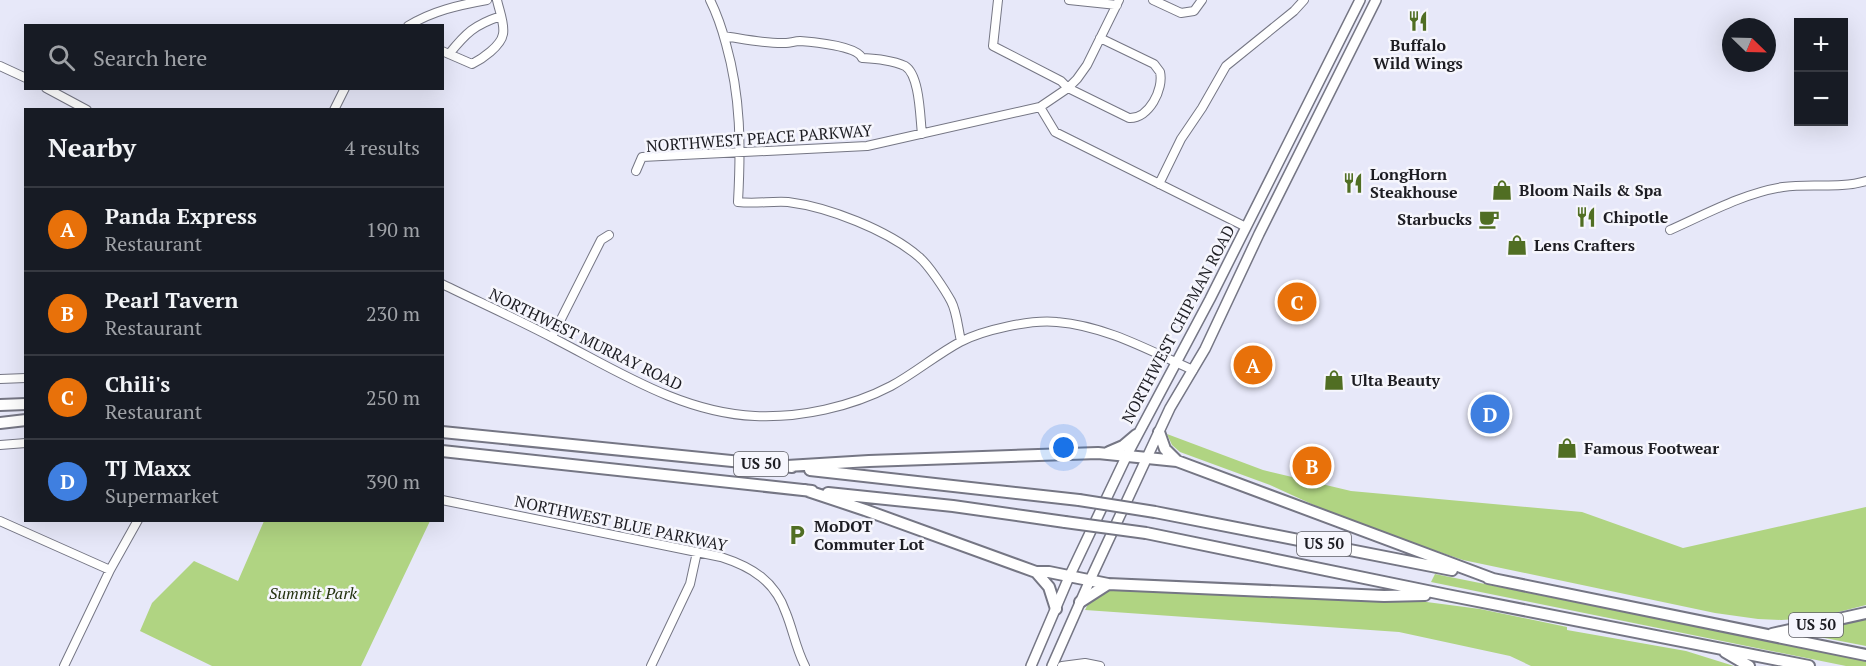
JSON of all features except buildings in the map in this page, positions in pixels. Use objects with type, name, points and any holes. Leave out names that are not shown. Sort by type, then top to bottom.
[{"type":"highway","points":[[0,405],[24,404]]},
{"type":"highway","points":[[0,423],[24,420]]},
{"type":"highway","name":"US 50","points":[[444,432],[787,466],[855,476],[1078,500],[1155,512],[1766,635],[1866,613]]},
{"type":"highway","points":[[1159,432],[1165,449],[1177,461]]},
{"type":"highway","points":[[1107,453],[1123,446],[1136,435]]},
{"type":"highway","name":"US 50","points":[[444,451],[953,506],[1146,533],[1809,666]]},
{"type":"highway","points":[[787,466],[1107,453],[1177,461],[1493,579]]},
{"type":"highway","points":[[805,490],[876,513],[1036,572],[1049,572],[1108,584],[1384,596],[1447,595]]},
{"type":"highway","points":[[1036,572],[1049,587],[1056,609]]},
{"type":"highway","points":[[1080,602],[1108,584]]},
{"type":"highway","points":[[1766,635],[1866,655]]},
{"type":"highway","points":[[1714,646],[1749,666]]},
{"type":"main road","name":"NORTHWEST CHIPMAN ROAD","points":[[1031,666],[1069,577],[1136,435],[1176,363],[1360,0]]},
{"type":"main road","name":"NORTHWEST CHIPMAN ROAD","points":[[1052,666],[1170,408],[1194,370],[1376,0]]},
{"type":"main road","points":[[1246,227],[1249,237],[1247,259]]},
{"type":"street","points":[[422,22],[449,3],[487,0]]},
{"type":"street","points":[[497,0],[501,16],[503,34],[500,41],[479,61],[472,64],[446,52],[480,23],[501,16]]},
{"type":"street","points":[[710,0],[724,36],[734,72],[740,119],[738,202],[751,204],[787,202],[811,207],[865,223],[898,243],[920,257],[952,303],[961,341]]},
{"type":"street","points":[[998,0],[993,46],[1062,81],[1068,88],[1129,118],[1140,117],[1148,110],[1160,86],[1161,76],[1158,68],[1100,38]]},
{"type":"street","points":[[1069,0],[1118,2]]},
{"type":"street","points":[[1152,0],[1181,13],[1194,11],[1202,0]]},
{"type":"street","points":[[1159,184],[1181,139],[1226,66],[1294,11],[1304,0]]},
{"type":"street","name":"NORTHWEST PEACE PARKWAY","points":[[636,171],[642,157],[867,146],[1040,107],[1068,88],[1086,65],[1118,2]]},
{"type":"street","points":[[724,36],[786,44],[797,41],[820,44],[852,50],[860,54],[862,58],[884,60],[905,66],[912,72],[916,86],[922,134]]},
{"type":"street","points":[[0,66],[24,77]]},
{"type":"street","points":[[49,90],[83,108]]},
{"type":"street","points":[[335,108],[344,90]]},
{"type":"street","points":[[1040,107],[1055,132],[1246,227]]},
{"type":"street","points":[[1670,230],[1759,192],[1784,187],[1848,185],[1866,181]]},
{"type":"street","points":[[552,337],[601,240],[609,235]]},
{"type":"street","name":"NORTHWEST MURRAY ROAD","points":[[444,285],[668,396],[728,413],[756,416],[817,411],[863,399],[893,385],[961,341],[1003,327],[1054,321],[1082,325],[1110,333],[1194,370]]},
{"type":"street","points":[[0,379],[24,378]]},
{"type":"street","points":[[0,445],[24,443]]},
{"type":"street","name":"NORTHWEST BLUE PARKWAY","points":[[444,500],[697,552],[752,568],[774,590],[786,610],[805,666]]},
{"type":"street","points":[[0,521],[110,570]]},
{"type":"street","points":[[64,666],[110,570],[137,522]]},
{"type":"street","points":[[651,666],[690,584],[697,552]]},
{"type":"street","points":[[1062,666],[1085,663],[1100,666]]},
{"type":"green space","points":[[1167,434],[1263,470],[1351,491],[1582,512],[1683,548],[1866,507],[1866,605],[1815,618],[1758,619],[1715,613],[1463,560],[1351,522],[1270,485],[1180,452],[1172,445]]},
{"type":"green space","name":"Summit Park","points":[[264,522],[430,522],[361,666],[212,666],[140,631],[152,603],[194,561],[238,581]]},
{"type":"green space","points":[[1435,574],[1866,661],[1866,666],[1846,666],[1431,582]]},
{"type":"green space","points":[[1112,589],[1419,601],[1480,609],[1567,627],[1567,630],[1686,651],[1734,666],[1531,666],[1510,656],[1399,632],[1085,610],[1091,598]]},
{"type":"green space","points":[[1866,616],[1866,646],[1794,632]]},
{"type":"place","name":"Buffalo Wild Wings","points":[[1418,21]]},
{"type":"place","name":"LongHorn Steakhouse","points":[[1353,183]]},
{"type":"place","name":"Bloom Nails & Spa","points":[[1502,190]]},
{"type":"place","name":"Chipotle","points":[[1586,217]]},
{"type":"place","name":"Starbucks","points":[[1489,219]]},
{"type":"place","name":"Lens Crafters","points":[[1517,245]]},
{"type":"place","name":"Chili's","points":[[1297,302]]},
{"type":"place","name":"Panda Express","points":[[1253,365]]},
{"type":"place","name":"Ulta Beauty","points":[[1334,380]]},
{"type":"place","name":"TJ Maxx","points":[[1490,414]]},
{"type":"place","name":"Famous Footwear","points":[[1567,448]]},
{"type":"place","name":"Pearl Tavern","points":[[1312,466]]},
{"type":"place","name":"MoDOT Commuter Lot","points":[[797,535]]}]
